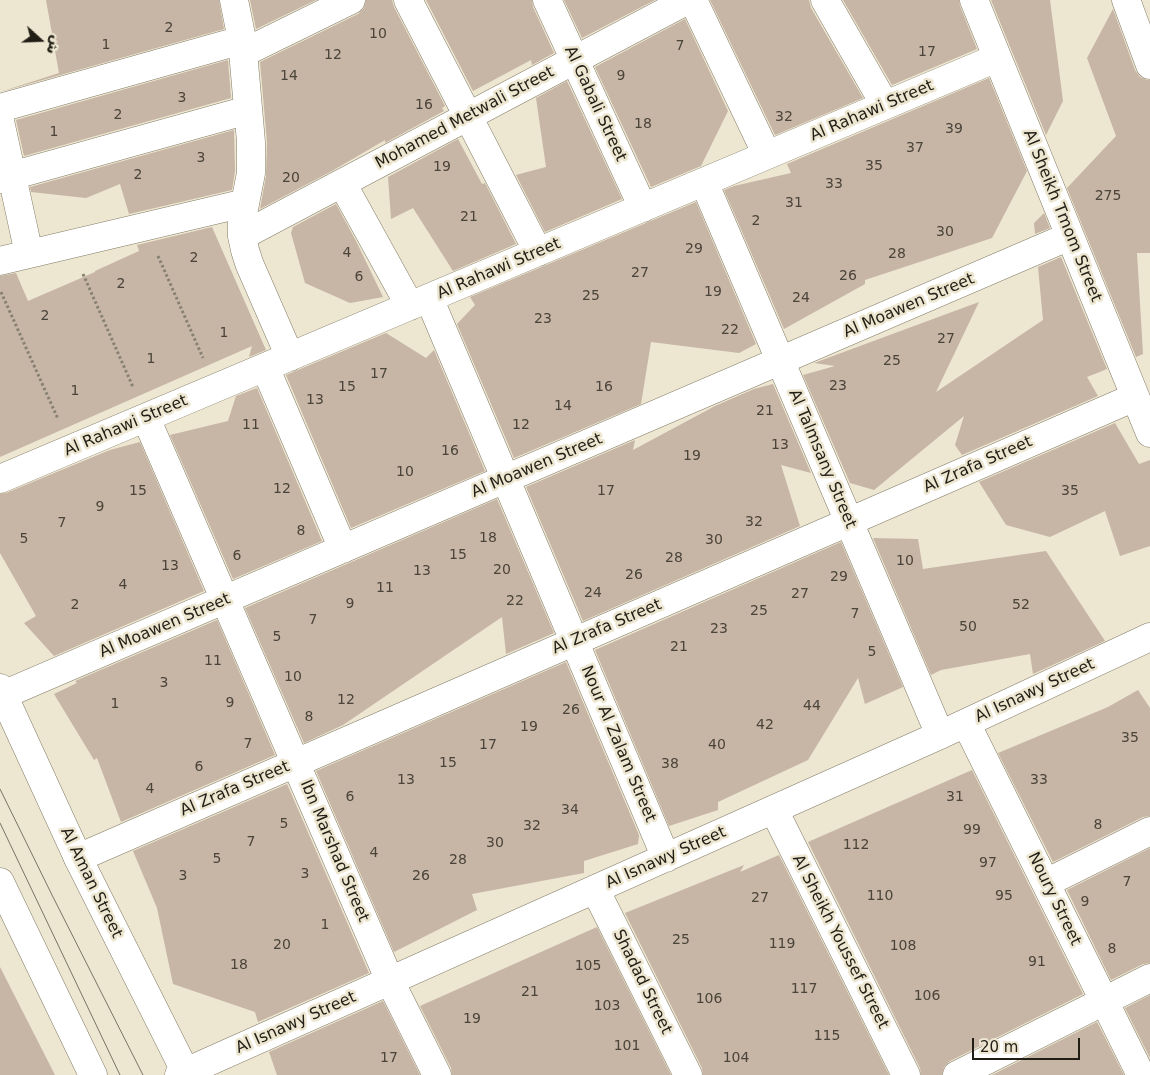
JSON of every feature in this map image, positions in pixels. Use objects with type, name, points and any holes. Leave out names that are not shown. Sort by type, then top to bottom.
[{"type":"street","points":[[234,0],[242,47],[251,142],[251,172],[242,219],[242,236],[249,263],[290,357]]},
{"type":"street","points":[[0,108],[242,47],[351,0]]},
{"type":"street","points":[[408,0],[538,252]]},
{"type":"street","name":"Al Gabali Street","points":[[547,0],[643,208]]},
{"type":"street","name":"Mohamed Metwali Street","points":[[242,236],[688,0]]},
{"type":"street","points":[[692,0],[767,155]]},
{"type":"street","points":[[825,0],[885,105]]},
{"type":"street","name":"Al Sheikh Tmom Street","points":[[974,0],[1150,433]]},
{"type":"street","points":[[1126,0],[1150,66]]},
{"type":"street","name":"Al Rahawi Street","points":[[0,479],[997,58]]},
{"type":"street","points":[[6,177],[248,110]]},
{"type":"street","points":[[0,121],[6,177],[29,254]]},
{"type":"street","name":"Al Talmsany Street","points":[[704,182],[940,735]]},
{"type":"street","name":"Nour Al Zalam Street","points":[[342,183],[420,302],[505,479],[666,858]]},
{"type":"street","points":[[0,261],[245,203]]},
{"type":"street","name":"Al Moawen Street","points":[[2,692],[225,600],[1070,236]]},
{"type":"street","points":[[265,368],[343,549]]},
{"type":"street","name":"Al Zrafa Street","points":[[78,858],[1135,397]]},
{"type":"street","name":"Ibn Marshad Street","points":[[146,418],[390,981],[437,1075]]},
{"type":"street","name":"Al Isnawy Street","points":[[184,1074],[774,810],[1150,638]]},
{"type":"street","name":"Al Aman Street","points":[[2,692],[78,858],[184,1074]]},
{"type":"street","name":"Noury Street","points":[[966,723],[1141,1075]]},
{"type":"street","name":"Al Sheikh Youssef Street","points":[[774,810],[906,1075]]},
{"type":"street","points":[[1046,882],[1150,831]]},
{"type":"street","points":[[0,882],[93,1075]]},
{"type":"street","name":"Shadad Street","points":[[596,889],[688,1075]]},
{"type":"street","points":[[957,1075],[1150,978]]},
{"type":"path","points":[[145,227],[217,388]]},
{"type":"path","points":[[70,244],[146,418]]},
{"type":"path","points":[[0,291],[72,449]]},
{"type":"building","points":[[46,0],[219,0],[224,29],[0,92],[59,73]]},
{"type":"building","points":[[250,0],[316,0],[256,29]]},
{"type":"building","points":[[366,0],[392,0],[445,106],[442,108],[444,111],[385,143],[385,140],[332,171],[260,209],[266,176],[267,142],[260,62],[358,14],[364,8]]},
{"type":"building","points":[[426,0],[532,0],[533,7],[554,53],[532,65],[531,60],[473,91]]},
{"type":"building","points":[[564,0],[655,0],[582,38]]},
{"type":"building","points":[[710,0],[809,0],[811,8],[863,98],[775,135]]},
{"type":"building","points":[[843,0],[959,0],[977,49],[892,85]]},
{"type":"building","points":[[991,0],[1050,0],[1063,101],[1046,135]]},
{"type":"building","points":[[1113,9],[1135,70],[1140,77],[1150,80],[1150,253],[1137,253],[1143,354],[1136,357],[1067,188],[1116,136],[1087,58]]},
{"type":"building","points":[[685,19],[728,111],[701,166],[651,187],[595,67]]},
{"type":"building","points":[[228,60],[231,98],[24,156],[16,120]]},
{"type":"building","points":[[989,78],[1027,171],[992,238],[865,280],[865,284],[784,329],[724,190],[791,173],[787,164]]},
{"type":"building","points":[[567,81],[622,199],[545,232],[516,175],[546,167],[536,98]]},
{"type":"building","points":[[234,130],[235,171],[232,190],[129,214],[120,184],[86,198],[31,192],[30,187]]},
{"type":"building","points":[[458,139],[482,184],[485,183],[516,244],[453,271],[413,208],[391,219],[388,177]]},
{"type":"building","points":[[696,202],[756,344],[739,353],[651,342],[641,404],[514,458],[457,324],[475,305],[470,297]]},
{"type":"building","points":[[336,204],[383,297],[350,303],[305,283],[291,233],[293,227]]},
{"type":"building","points":[[1044,213],[1050,228],[1035,234],[1034,223]]},
{"type":"building","points":[[212,227],[266,350],[249,357],[252,346],[0,457],[0,276],[16,273],[28,301],[139,251],[137,245]]},
{"type":"building","points":[[1061,257],[1107,369],[1087,377],[1098,396],[962,455],[955,445],[964,416],[874,490],[850,483],[803,375],[835,366],[814,363],[979,302],[936,392],[1043,320],[1038,267]]},
{"type":"building","points":[[386,333],[426,358],[434,350],[485,471],[351,528],[286,375]]},
{"type":"building","points":[[773,384],[811,473],[781,465],[800,526],[583,621],[526,487],[635,440],[633,450],[715,406],[754,389]]},
{"type":"building","points":[[257,388],[322,541],[233,579],[170,435],[228,421],[236,396]]},
{"type":"building","points":[[1115,423],[1139,464],[1150,460],[1150,546],[1120,556],[1105,511],[1050,537],[1006,525],[979,482]]},
{"type":"building","points":[[140,442],[204,591],[54,656],[24,623],[36,616],[0,553],[0,494],[110,450]]},
{"type":"building","points":[[497,499],[554,633],[506,654],[502,617],[343,725],[304,743],[245,608]]},
{"type":"building","points":[[873,538],[918,539],[923,569],[1046,551],[1105,641],[1033,674],[1030,654],[941,670],[931,675]]},
{"type":"building","points":[[841,542],[903,687],[865,704],[858,678],[808,760],[718,802],[718,810],[669,826],[595,650]]},
{"type":"building","points":[[217,620],[275,755],[121,822],[97,758],[94,760],[54,694],[77,683],[75,681]]},
{"type":"building","points":[[566,662],[639,835],[638,844],[584,861],[584,873],[472,894],[477,910],[394,952],[316,771]]},
{"type":"building","points":[[1138,690],[1150,708],[1150,816],[1143,817],[1053,862],[998,753],[1108,707]]},
{"type":"building","points":[[972,770],[1083,994],[950,1061],[944,1067],[942,1075],[921,1075],[920,1068],[808,842]]},
{"type":"building","points":[[287,784],[369,973],[258,1022],[255,1012],[173,984],[157,908],[133,851]]},
{"type":"building","points":[[1150,848],[1150,963],[1143,964],[1111,980],[1067,890]]},
{"type":"building","points":[[779,855],[889,1075],[703,1075],[702,1068],[625,913],[744,865],[740,872]]},
{"type":"building","points":[[597,927],[671,1075],[452,1075],[451,1068],[420,1006]]},
{"type":"building","points":[[0,967],[55,1075],[0,1075]]},
{"type":"building","points":[[1150,995],[1150,1058],[1125,1008]]},
{"type":"building","points":[[383,1001],[420,1075],[277,1075],[269,1052]]},
{"type":"building","points":[[1097,1022],[1124,1075],[992,1075]]},
{"type":"tram line","points":[[0,789],[143,1075]]},
{"type":"tram line","points":[[0,823],[120,1075]]}]
